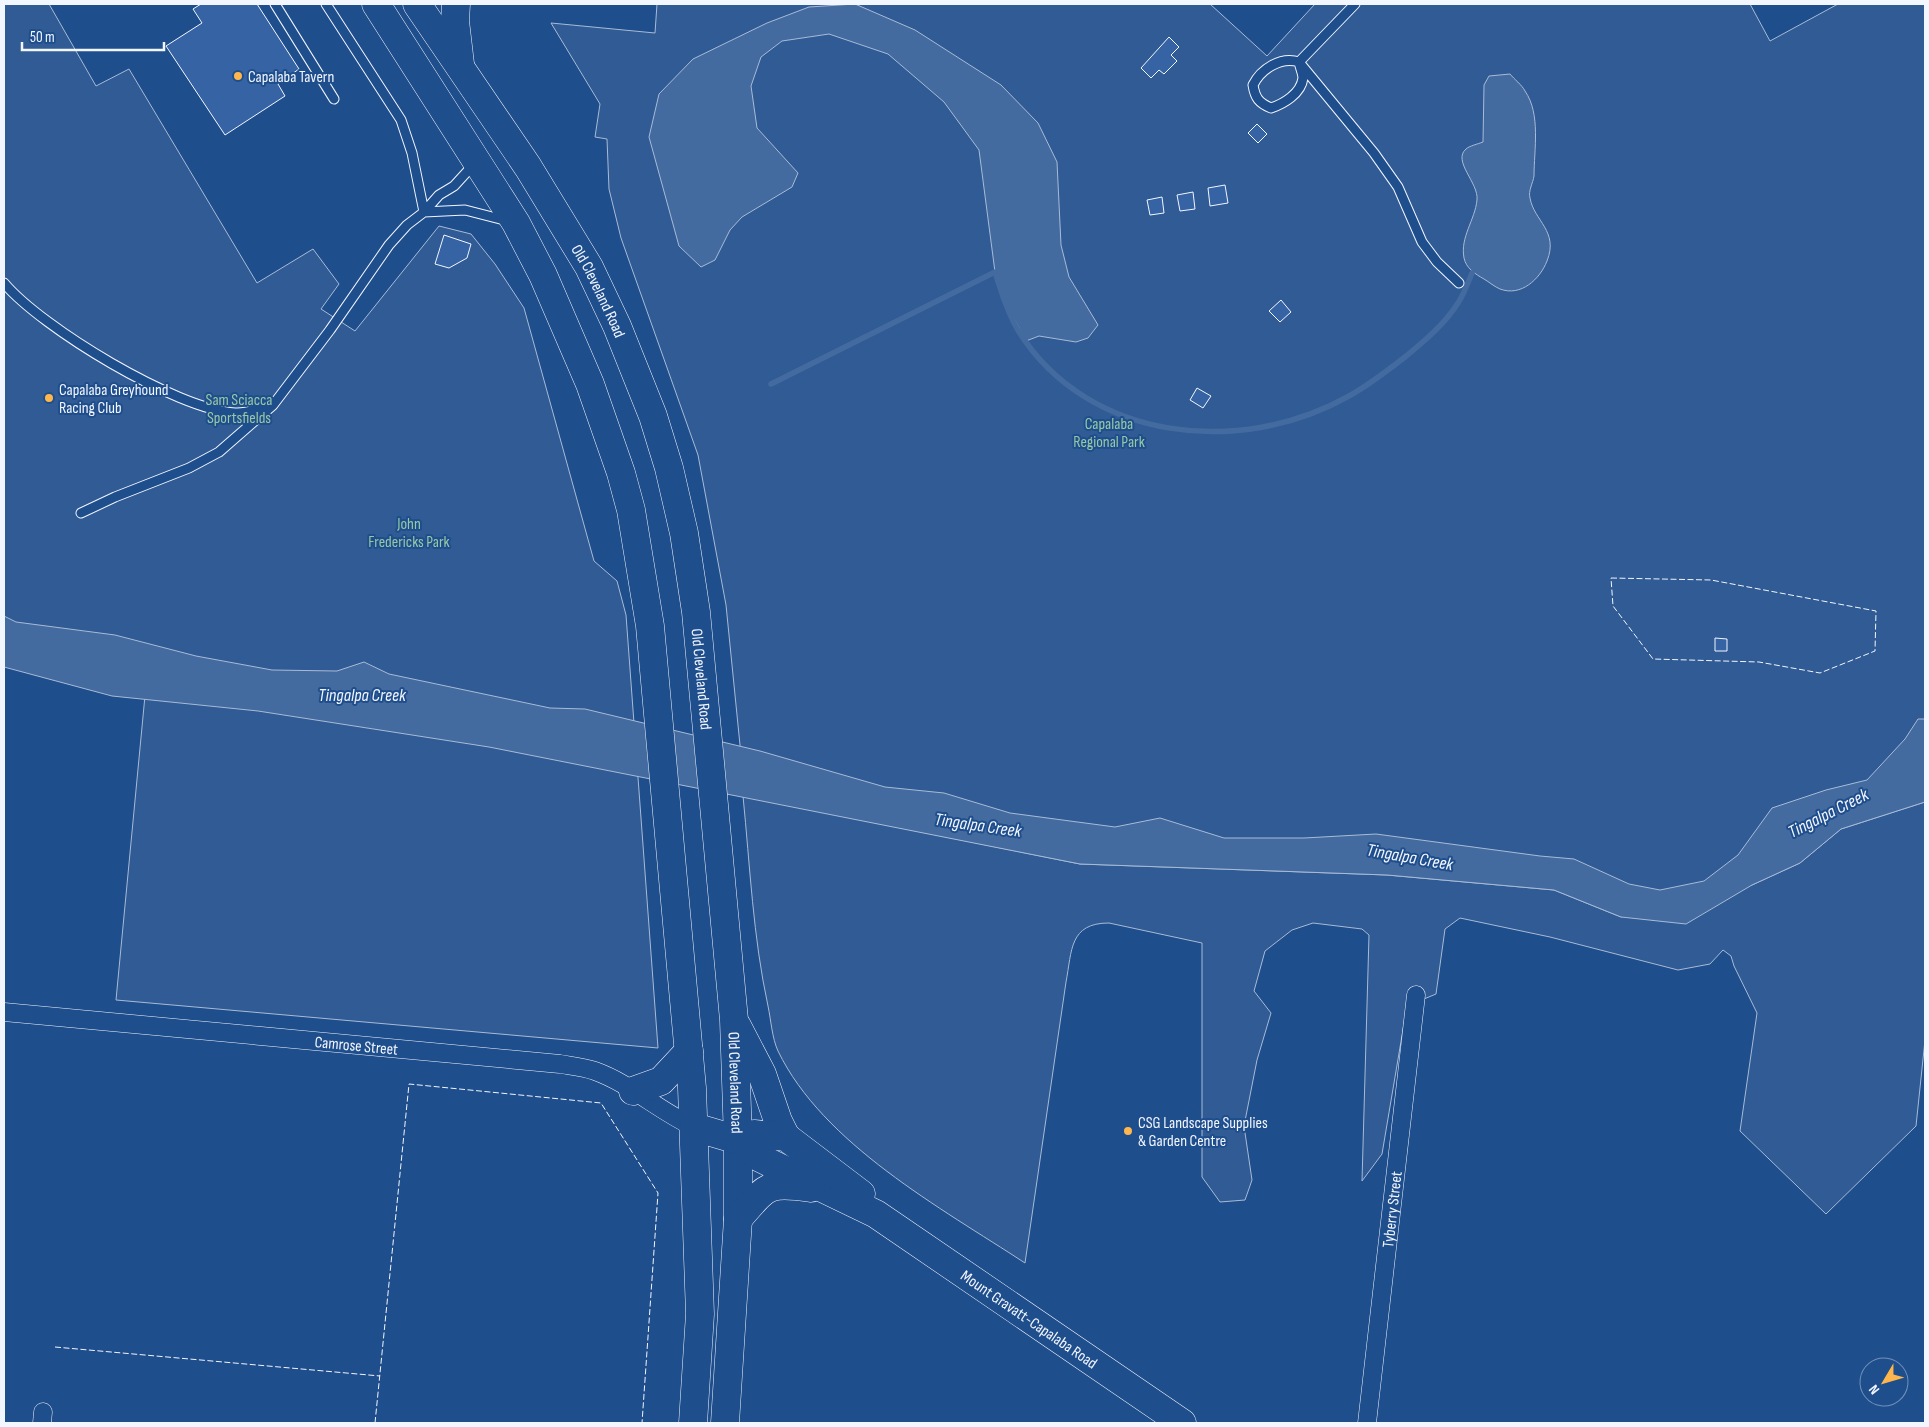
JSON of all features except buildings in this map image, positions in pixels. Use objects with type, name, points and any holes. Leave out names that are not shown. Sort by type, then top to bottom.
[{"type":"main road","points":[[376,4],[516,223],[575,345],[606,428],[631,510],[650,626],[690,1051],[700,1314],[693,1423]]},
{"type":"main road","name":"Old Cleveland Road","points":[[417,4],[460,71],[528,167],[567,228],[617,326],[650,408],[669,468],[684,533],[696,612],[734,1020],[738,1140],[738,1219],[725,1423]]},
{"type":"main road","points":[[456,4],[455,21],[460,71]]},
{"type":"main road","points":[[734,1020],[762,1074],[778,1121],[786,1137]]},
{"type":"main road","points":[[633,1091],[666,1077],[690,1051]]},
{"type":"main road","name":"Mount Gravatt-Capalaba Road","points":[[694,1127],[738,1140],[760,1158],[876,1214],[1182,1423]]},
{"type":"main road","name":"Mount Gravatt-Capalaba Road","points":[[738,1140],[754,1134],[786,1137],[861,1194],[876,1214]]},
{"type":"main road","points":[[738,1219],[761,1193],[782,1183],[830,1192]]},
{"type":"street","name":"Tyberry Street","points":[[1367,1423],[1416,995]]},
{"type":"street","name":"Camrose Street","points":[[4,1012],[560,1064],[594,1071],[633,1091],[673,1118],[694,1127]]},
{"type":"lane","points":[[275,4],[334,99]]},
{"type":"lane","points":[[326,4],[402,120],[412,154],[424,212]]},
{"type":"lane","points":[[1299,62],[1355,4]]},
{"type":"lane","points":[[1299,62],[1303,78],[1299,89],[1289,99],[1281,105],[1270,108],[1261,104],[1254,97],[1253,85],[1262,72],[1285,60],[1299,62],[1374,153],[1398,187],[1422,242],[1437,262],[1459,283]]},
{"type":"lane","points":[[81,513],[115,497],[189,468],[219,452],[273,405],[330,330],[389,245],[439,195],[454,186],[477,161]]},
{"type":"lane","points":[[424,212],[465,210],[516,223]]},
{"type":"lane","points":[[4,283],[41,318],[68,338],[136,376],[202,407],[237,413],[273,405]]},
{"type":"green space","name":"Sam Sciacca Sportsfields","points":[[4,4],[49,4],[96,86],[129,69],[257,283],[313,249],[339,284],[321,309],[355,331],[439,226],[471,234],[495,264],[524,308],[594,561],[617,581],[626,615],[658,1048],[116,1000],[148,664],[4,632]]},
{"type":"green space","name":"Capalaba Regional Park","points":[[657,4],[1210,4],[1267,56],[1315,4],[1750,4],[1770,41],[1838,4],[1925,4],[1925,758],[1677,902],[1575,875],[1173,854],[743,775],[726,605],[698,455],[621,238],[609,189],[607,139],[595,137],[600,104],[551,23],[655,33]]},
{"type":"green space","points":[[743,796],[1080,864],[1387,875],[1554,890],[1621,917],[1752,885],[1800,863],[1841,829],[1925,802],[1925,1040],[1916,1126],[1826,1214],[1740,1131],[1757,1013],[1731,956],[1723,950],[1710,964],[1678,970],[1550,937],[1460,918],[1445,929],[1436,994],[1407,1006],[1382,1154],[1362,1181],[1369,935],[1362,929],[1313,923],[1292,930],[1265,951],[1254,991],[1271,1013],[1257,1060],[1244,1126],[1252,1180],[1245,1200],[1220,1202],[1202,1177],[1202,943],[1109,923],[1096,924],[1079,933],[1072,950],[1025,1263],[957,1220],[887,1171],[824,1116],[798,1085],[778,1051],[773,1035],[755,928]]},
{"type":"water","points":[[855,4],[915,30],[1001,85],[1038,123],[1057,162],[1061,245],[1069,277],[1098,325],[1088,338],[1076,342],[1039,336],[1026,341],[1003,298],[995,272],[979,150],[944,102],[888,54],[829,34],[782,41],[761,57],[751,86],[757,128],[798,173],[792,187],[742,217],[730,230],[715,260],[701,267],[679,246],[649,137],[659,94],[693,59],[767,23],[809,7]]},
{"type":"water","points":[[1510,74],[1524,89],[1533,110],[1536,132],[1534,176],[1530,195],[1532,206],[1545,227],[1550,242],[1547,261],[1540,274],[1529,285],[1515,291],[1498,288],[1477,275],[1465,262],[1463,250],[1476,207],[1477,193],[1464,166],[1463,154],[1471,146],[1483,142],[1484,85],[1489,76]]},
{"type":"water","name":"Tingalpa Creek","points":[[4,616],[16,622],[115,635],[196,656],[272,670],[337,671],[364,662],[389,674],[550,708],[585,709],[760,751],[885,787],[944,793],[1010,813],[1115,827],[1160,818],[1224,838],[1304,838],[1376,834],[1574,859],[1629,884],[1660,890],[1704,881],[1738,855],[1772,808],[1826,790],[1867,780],[1905,739],[1918,719],[1925,719],[1925,802],[1841,829],[1800,863],[1752,885],[1686,924],[1621,917],[1554,890],[1387,875],[1080,864],[489,747],[258,711],[112,696],[4,667]]},
{"type":"waterway","points":[[771,384],[995,272],[1002,295],[1019,332],[1049,369],[1085,397],[1126,417],[1170,428],[1216,432],[1262,427],[1307,415],[1349,396],[1385,373],[1419,345],[1447,318],[1460,300],[1472,273]]},
{"type":"fence","points":[[1611,578],[1711,580],[1876,611],[1875,651],[1820,673],[1759,662],[1653,659],[1613,606],[1611,578]]},
{"type":"fence","points":[[375,1423],[409,1084],[601,1103],[658,1193],[642,1423]]},
{"type":"fence","points":[[55,1347],[380,1376]]},
{"type":"place","name":"Capalaba Tavern","points":[[238,76]]},
{"type":"place","name":"Capalaba Greyhound Racing Club","points":[[49,398]]},
{"type":"place","name":"CSG Landscape Supplies & Garden Centre","points":[[1128,1131]]},
{"type":"park label","name":"John Fredericks Park","points":[[409,532]]}]
